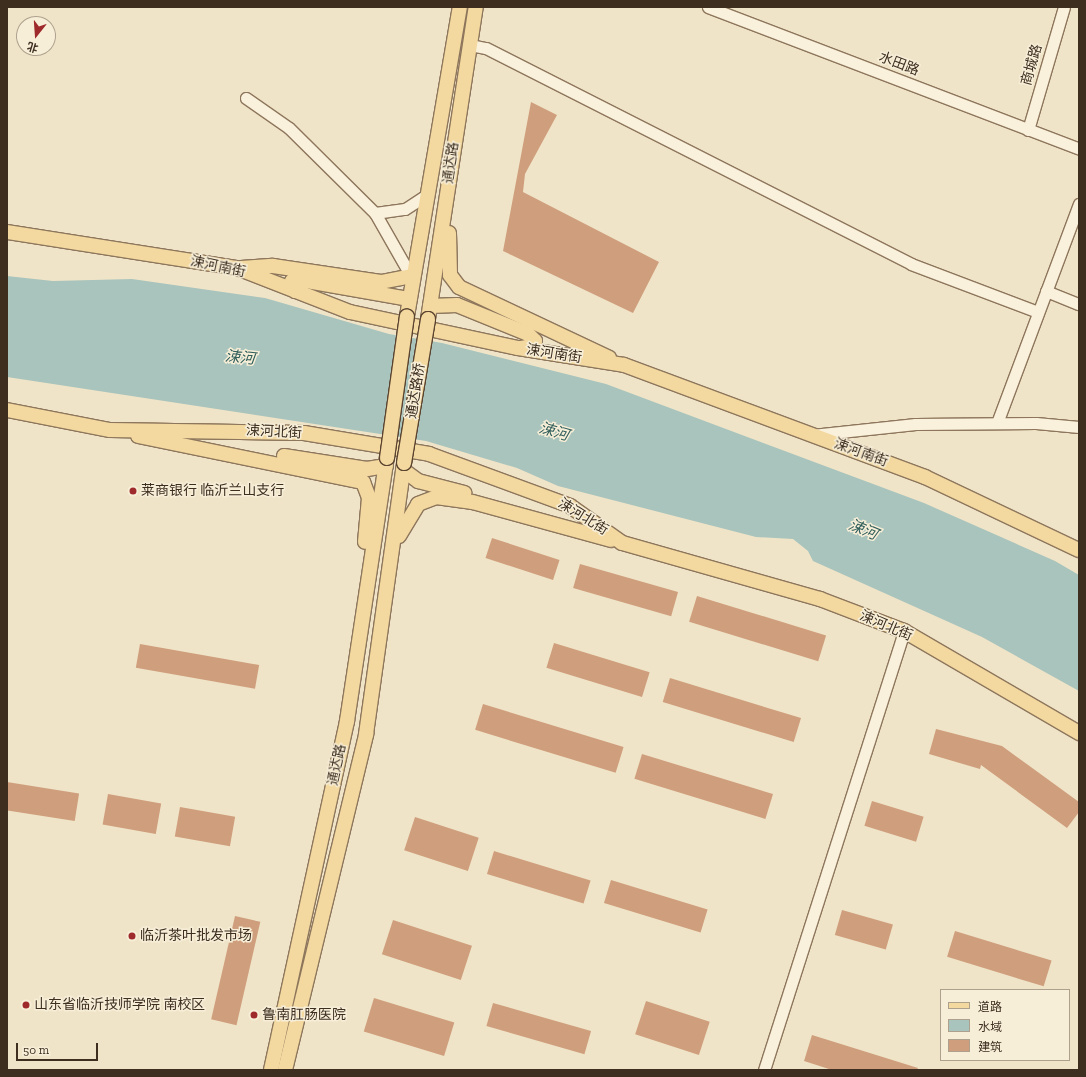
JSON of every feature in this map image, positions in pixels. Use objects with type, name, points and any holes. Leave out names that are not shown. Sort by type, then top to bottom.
[{"type":"main road","name":"通达路","points":[[407,316],[411,276],[460,7]]},
{"type":"main road","name":"通达路","points":[[429,313],[476,7]]},
{"type":"main road","points":[[451,170],[454,192],[448,243],[450,275],[459,287],[624,365]]},
{"type":"main road","name":"涑河南街","points":[[7,232],[237,268],[350,312],[518,348],[624,365],[925,477],[1079,550]]},
{"type":"main road","points":[[237,268],[273,266],[381,282],[411,276]]},
{"type":"main road","points":[[294,291],[292,281],[306,281],[408,299]]},
{"type":"main road","points":[[429,313],[457,305],[528,334],[535,341],[533,346],[518,348]]},
{"type":"main road","name":"通达路桥","points":[[404,467],[429,313]]},
{"type":"main road","name":"通达路桥","points":[[387,462],[407,316]]},
{"type":"main road","name":"涑河北街","points":[[7,410],[110,430],[225,430],[304,433],[429,454],[558,501],[622,543],[820,599],[904,631],[1079,733]]},
{"type":"main road","points":[[110,430],[364,482],[369,498],[364,549],[365,586]]},
{"type":"main road","points":[[225,430],[216,435],[214,441],[219,444],[367,469],[387,462]]},
{"type":"main road","name":"通达路","points":[[271,1070],[346,721],[365,586],[387,462]]},
{"type":"main road","name":"通达路","points":[[286,1070],[366,734],[404,467]]},
{"type":"main road","points":[[404,467],[418,481],[553,518],[561,512],[558,501]]},
{"type":"main road","points":[[392,557],[404,524],[418,504],[436,497],[472,502],[622,543]]},
{"type":"street","name":"水田路","points":[[708,7],[1079,149]]},
{"type":"street","name":"商城路","points":[[1028,130],[1064,7]]},
{"type":"street","points":[[470,45],[486,48],[911,264],[1038,312]]},
{"type":"street","points":[[246,98],[289,128],[375,213],[411,276]]},
{"type":"street","points":[[375,213],[405,209],[425,196]]},
{"type":"street","points":[[997,423],[1079,204]]},
{"type":"street","points":[[1046,291],[1079,304]]},
{"type":"street","points":[[812,435],[915,424],[997,423],[1079,427]]},
{"type":"street","points":[[764,1070],[904,631]]},
{"type":"water","name":"涑河","points":[[7,276],[53,281],[132,279],[265,298],[389,334],[442,343],[606,384],[924,503],[1055,561],[1079,575],[1079,691],[982,637],[813,561],[808,551],[793,539],[756,537],[558,486],[517,468],[426,441],[7,377]]},
{"type":"building","points":[[531,102],[557,115],[525,174],[523,192],[659,262],[633,313],[503,251]]},
{"type":"building","points":[[492,538],[560,560],[553,580],[486,558]]},
{"type":"building","points":[[580,564],[678,592],[671,616],[573,588]]},
{"type":"building","points":[[697,596],[826,635],[818,661],[689,622]]},
{"type":"building","points":[[554,643],[650,672],[642,697],[546,668]]},
{"type":"building","points":[[140,644],[259,665],[255,689],[136,668]]},
{"type":"building","points":[[670,678],[801,718],[794,742],[663,702]]},
{"type":"building","points":[[483,704],[624,747],[616,773],[475,730]]},
{"type":"building","points":[[936,729],[1002,746],[1079,802],[1079,812],[1067,828],[981,765],[980,769],[929,754]]},
{"type":"building","points":[[642,754],[773,794],[765,819],[634,779]]},
{"type":"building","points":[[7,782],[79,793],[75,821],[7,810]]},
{"type":"building","points":[[108,794],[161,803],[156,834],[103,825]]},
{"type":"building","points":[[872,801],[924,817],[916,842],[864,826]]},
{"type":"building","points":[[180,807],[235,817],[230,846],[175,837]]},
{"type":"building","points":[[415,817],[479,838],[468,871],[404,850]]},
{"type":"building","points":[[494,851],[591,881],[584,903],[487,874]]},
{"type":"building","points":[[611,880],[708,910],[701,932],[604,903]]},
{"type":"building","points":[[842,910],[893,925],[886,950],[835,935]]},
{"type":"building","points":[[235,916],[260,922],[236,1025],[211,1019]]},
{"type":"building","points":[[393,920],[472,946],[461,980],[382,954]]},
{"type":"building","points":[[955,931],[1052,961],[1044,986],[947,957]]},
{"type":"building","points":[[374,998],[454,1023],[444,1056],[364,1031]]},
{"type":"building","points":[[646,1001],[710,1022],[699,1055],[635,1034]]},
{"type":"building","points":[[493,1003],[591,1031],[584,1054],[486,1026]]},
{"type":"building","points":[[812,1035],[918,1068],[917,1070],[832,1070],[804,1061]]},
{"type":"place","name":"莱商银行 临沂兰山支行","points":[[133,491]]},
{"type":"place","name":"临沂茶叶批发市场","points":[[132,936]]},
{"type":"place","name":"山东省临沂技师学院 南校区","points":[[26,1005]]},
{"type":"place","name":"鲁南肛肠医院","points":[[254,1015]]}]
